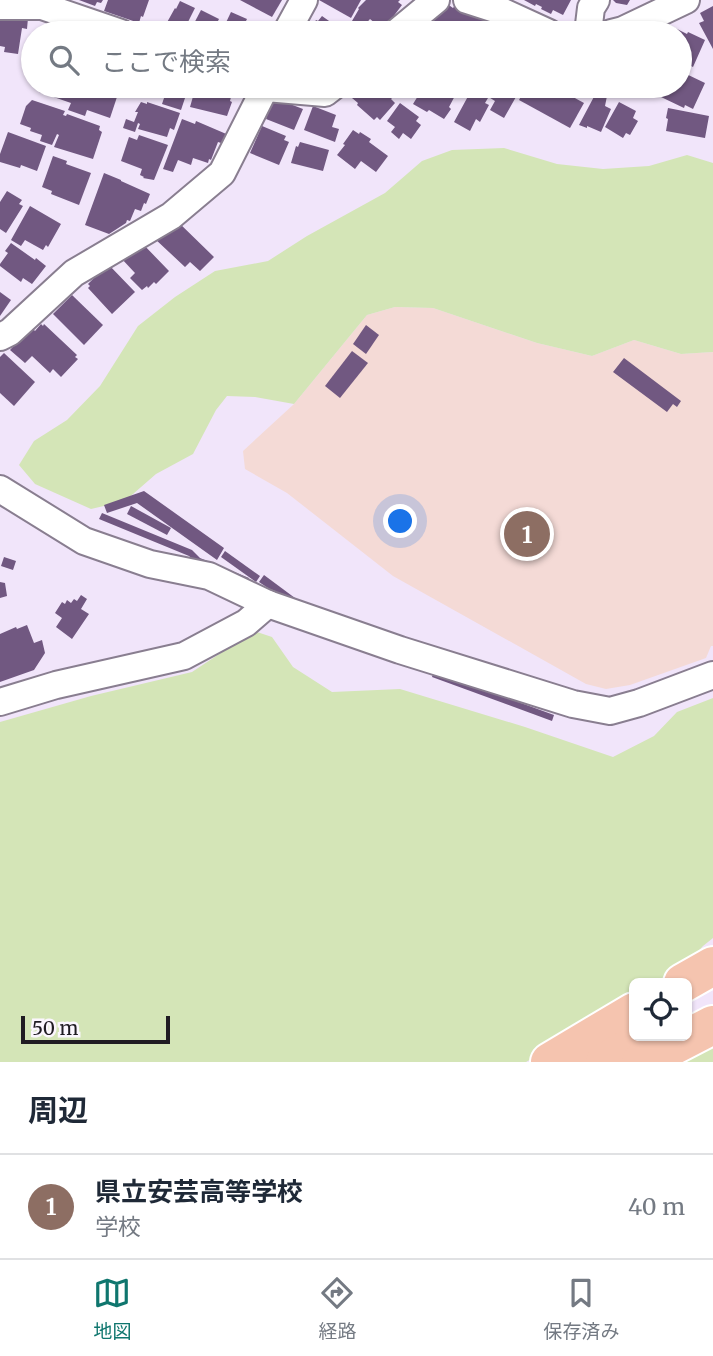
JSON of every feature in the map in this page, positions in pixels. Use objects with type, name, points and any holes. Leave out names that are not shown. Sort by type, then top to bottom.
[{"type":"highway","points":[[550,1062],[629,1015]]},
{"type":"highway","points":[[640,1062],[713,1025]]},
{"type":"highway","points":[[606,1062],[642,1041]]},
{"type":"street","points":[[293,21],[304,0]]},
{"type":"street","points":[[411,21],[436,0]]},
{"type":"street","points":[[467,0],[523,21]]},
{"type":"street","points":[[590,21],[596,0]]},
{"type":"street","points":[[642,21],[686,0]]},
{"type":"street","points":[[0,6],[42,6],[86,21]]},
{"type":"street","points":[[0,337],[10,332],[74,273],[171,216],[222,173],[258,98]]},
{"type":"street","points":[[0,489],[84,541],[150,564],[209,576],[268,604],[400,650],[573,704],[610,710],[639,703],[713,675]]},
{"type":"street","points":[[0,702],[56,685],[184,656],[246,624],[268,604]]},
{"type":"shaded area","points":[[395,307],[433,308],[537,343],[592,356],[634,340],[681,354],[713,352],[713,646],[706,658],[630,685],[606,689],[586,684],[393,576],[287,493],[245,469],[243,451],[294,404],[367,315]]},
{"type":"green space","points":[[504,148],[557,164],[603,169],[649,166],[687,155],[713,163],[713,352],[681,354],[634,340],[592,356],[537,343],[433,308],[395,307],[367,315],[294,404],[255,397],[227,396],[216,410],[193,454],[156,474],[125,501],[91,509],[35,484],[19,465],[34,441],[67,420],[100,386],[138,326],[175,297],[215,271],[268,261],[385,193],[422,161],[452,150]]},
{"type":"green space","points":[[254,631],[272,637],[293,667],[332,692],[400,689],[613,757],[654,736],[677,712],[713,698],[713,938],[674,978],[629,978],[629,1005],[526,1062],[0,1062],[0,722],[91,696],[192,672]]},
{"type":"green space","points":[[713,1032],[713,1062],[657,1062]]},
{"type":"building","points":[[79,0],[103,0],[95,6]]},
{"type":"building","points":[[108,0],[149,0],[140,21],[104,11]]},
{"type":"building","points":[[240,0],[282,0],[272,17]]},
{"type":"building","points":[[319,0],[361,0],[351,18]]},
{"type":"building","points":[[366,0],[400,0],[398,2],[402,5],[390,21],[352,21],[358,8]]},
{"type":"building","points":[[524,0],[571,0],[563,15],[553,10],[551,14]]},
{"type":"building","points":[[613,0],[630,0],[627,5]]},
{"type":"building","points":[[180,1],[195,8],[188,21],[168,21]]},
{"type":"building","points":[[443,1],[453,8],[456,4],[487,18],[485,21],[429,19]]},
{"type":"building","points":[[713,6],[713,49],[699,23],[704,21],[700,13]]},
{"type":"building","points":[[201,10],[219,19],[218,21],[195,21]]},
{"type":"building","points":[[231,12],[247,19],[246,21],[227,21]]},
{"type":"building","points":[[0,16],[28,18],[28,21],[21,21],[18,54],[4,52],[5,47],[0,46]]},
{"type":"building","points":[[692,34],[705,40],[692,67]]},
{"type":"building","points":[[692,77],[705,83],[693,109],[685,105],[684,108],[663,98],[692,98]]},
{"type":"building","points":[[56,98],[117,98],[110,118],[87,110],[85,116],[68,110],[71,103]]},
{"type":"building","points":[[164,98],[185,98],[181,110],[162,104]]},
{"type":"building","points":[[193,98],[231,98],[232,102],[227,116],[190,107]]},
{"type":"building","points":[[273,98],[292,100],[290,104],[303,109],[294,130],[266,119]]},
{"type":"building","points":[[352,98],[392,98],[395,103],[380,120],[377,117],[374,120]]},
{"type":"building","points":[[417,98],[454,98],[449,107],[451,109],[444,119],[413,104]]},
{"type":"building","points":[[467,98],[488,98],[485,103],[489,105],[480,122],[476,119],[470,131],[454,122]]},
{"type":"building","points":[[490,98],[515,98],[504,118],[490,110],[495,101]]},
{"type":"building","points":[[575,98],[584,103],[570,128],[519,100]]},
{"type":"building","points":[[593,98],[607,98],[605,106],[611,109],[601,132],[579,125]]},
{"type":"building","points":[[32,100],[65,111],[63,115],[100,126],[99,130],[102,132],[93,159],[54,147],[59,135],[57,134],[52,145],[40,141],[42,135],[20,124],[26,106]]},
{"type":"building","points":[[141,102],[180,113],[174,130],[170,128],[167,137],[138,129],[138,123],[135,132],[123,128],[126,119],[134,122],[138,112],[135,112]]},
{"type":"building","points":[[619,102],[636,111],[633,118],[638,121],[630,135],[626,133],[623,138],[605,127]]},
{"type":"building","points":[[400,103],[419,117],[416,121],[421,125],[411,139],[403,133],[399,139],[391,132],[395,127],[387,121]]},
{"type":"building","points":[[313,106],[336,115],[332,127],[339,129],[335,142],[304,130]]},
{"type":"building","points":[[668,108],[709,116],[705,138],[666,131]]},
{"type":"building","points":[[182,119],[195,124],[196,121],[231,136],[227,145],[218,142],[208,163],[193,158],[191,165],[178,160],[173,172],[163,169]]},
{"type":"building","points":[[262,126],[286,136],[284,140],[289,142],[279,165],[250,153]]},
{"type":"building","points":[[353,130],[371,139],[369,142],[388,156],[376,172],[361,161],[355,169],[337,155]]},
{"type":"building","points":[[8,132],[46,146],[37,171],[0,162]]},
{"type":"building","points":[[139,135],[168,145],[154,180],[143,178],[140,175],[142,169],[121,161],[129,137],[137,140]]},
{"type":"building","points":[[300,142],[329,150],[323,171],[291,163],[296,146],[298,147]]},
{"type":"building","points":[[53,156],[91,173],[79,205],[51,194],[52,191],[42,187]]},
{"type":"building","points":[[104,173],[150,194],[141,211],[135,209],[130,221],[127,220],[109,234],[85,225]]},
{"type":"building","points":[[7,191],[22,200],[19,204],[23,206],[6,233],[0,229],[0,202]]},
{"type":"building","points":[[30,206],[61,224],[48,247],[46,245],[43,250],[25,240],[21,246],[11,240]]},
{"type":"building","points":[[176,220],[214,257],[200,271],[190,262],[185,267],[154,238]]},
{"type":"building","points":[[140,241],[169,271],[156,284],[154,282],[142,290],[130,278],[135,273],[120,257]]},
{"type":"building","points":[[11,243],[46,266],[32,284],[23,278],[21,282],[0,266]]},
{"type":"building","points":[[108,264],[135,292],[112,314],[88,288],[88,284]]},
{"type":"building","points":[[0,292],[11,300],[0,316]]},
{"type":"building","points":[[72,295],[103,325],[84,345],[53,314]]},
{"type":"building","points":[[41,324],[77,355],[75,357],[78,359],[61,377],[53,369],[50,373],[32,356],[25,363],[10,350],[31,327],[35,331]]},
{"type":"building","points":[[366,325],[379,335],[366,354],[353,344]]},
{"type":"building","points":[[352,351],[368,363],[340,398],[325,386]]},
{"type":"building","points":[[4,353],[35,382],[14,406],[0,393],[0,357]]},
{"type":"building","points":[[624,358],[681,401],[677,407],[673,404],[667,412],[613,372]]},
{"type":"building","points":[[144,491],[224,548],[217,560],[137,503],[107,513],[104,505]]},
{"type":"building","points":[[131,506],[171,528],[167,535],[127,514]]},
{"type":"building","points":[[102,513],[192,550],[200,558],[249,578],[246,585],[198,564],[189,556],[99,519]]},
{"type":"building","points":[[225,551],[260,576],[256,582],[221,557]]},
{"type":"building","points":[[4,557],[16,561],[13,570],[1,566]]},
{"type":"building","points":[[264,575],[299,601],[290,603],[259,582]]},
{"type":"building","points":[[0,582],[5,583],[7,596],[0,598]]},
{"type":"building","points":[[81,595],[87,599],[81,609],[89,614],[72,639],[56,627],[62,618],[55,613],[62,602],[65,604],[67,600],[71,603],[74,599],[77,601]]},
{"type":"building","points":[[27,625],[34,643],[42,640],[45,653],[34,670],[0,682],[0,634]]},
{"type":"building","points":[[434,671],[554,715],[552,721],[432,677]]},
{"type":"place","name":"県立安芸高等学校","points":[[527,534]]}]
